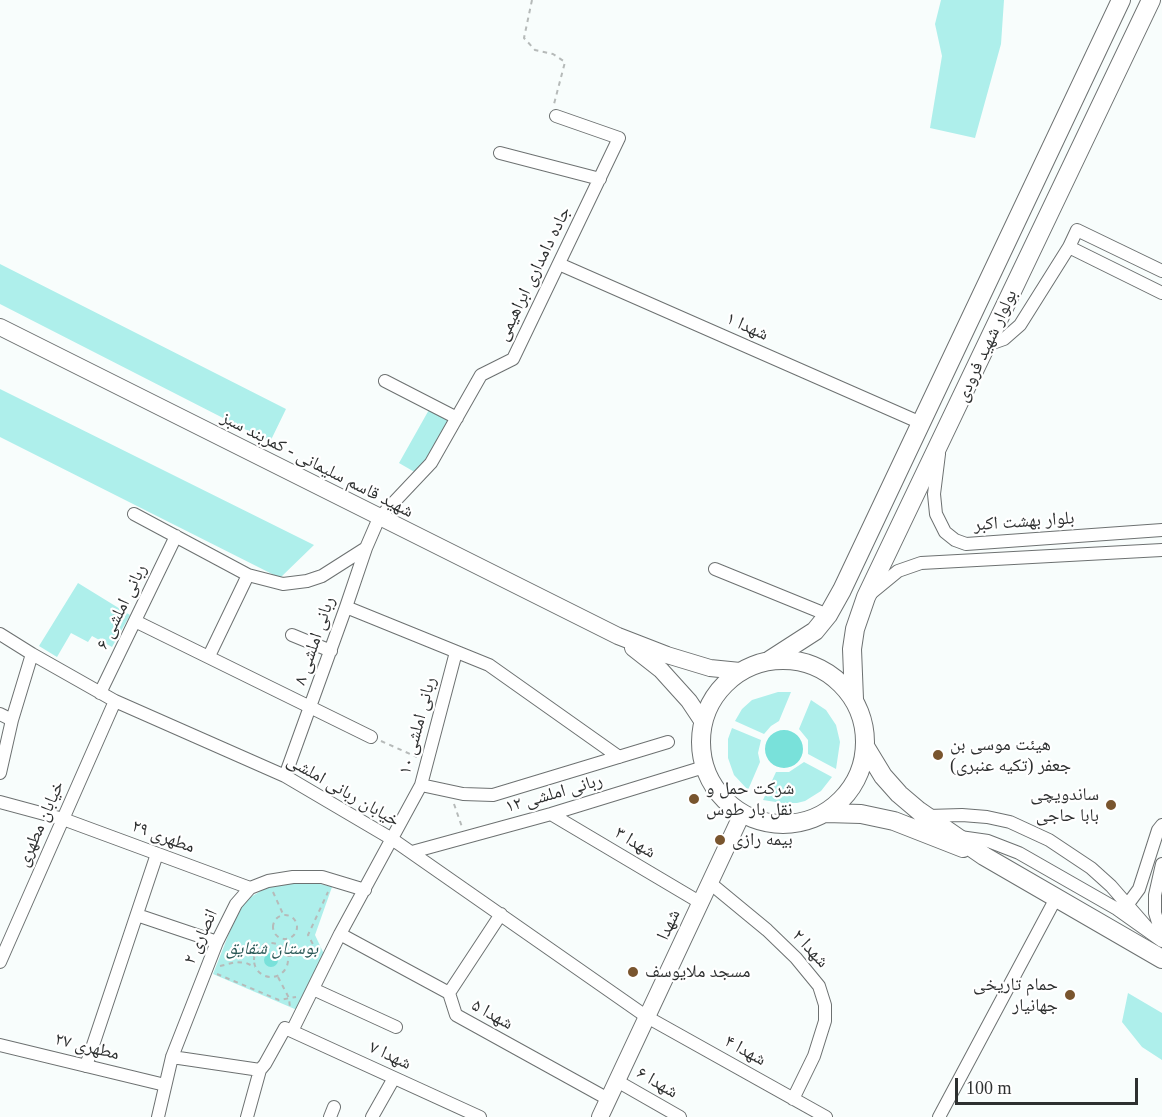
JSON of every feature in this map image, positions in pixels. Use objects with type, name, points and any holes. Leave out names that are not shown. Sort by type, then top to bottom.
[{"type":"highway","name":"بولوار شهید فرودی","points":[[770,660],[815,631],[828,615],[842,590],[1121,0]]},
{"type":"highway","name":"بولوار شهید فرودی","points":[[854,699],[852,649],[855,629],[866,597],[1151,0]]},
{"type":"highway","points":[[770,660],[794,660],[818,667],[838,680],[854,699],[864,723],[866,748],[862,768],[854,785],[842,801],[826,813],[806,822],[785,825],[763,822],[742,814],[726,802],[713,785],[704,767],[700,744],[703,722],[710,702],[723,684],[740,671],[770,660]]},
{"type":"highway","points":[[866,748],[883,776],[899,794],[984,856],[1162,959]]},
{"type":"highway","points":[[826,813],[861,814],[894,820],[984,856]]},
{"type":"main road","name":"شهید قاسم سلیمانی - کمربند سبز","points":[[0,327],[618,636]]},
{"type":"main road","points":[[618,636],[667,655],[710,668],[740,671]]},
{"type":"main road","points":[[618,636],[661,670],[689,701],[703,722]]},
{"type":"main road","name":"شهدا","points":[[600,1117],[742,814]]},
{"type":"street","name":"جاده دامداری ابراهیمی","points":[[380,519],[431,463],[482,375],[513,359],[619,138],[556,116]]},
{"type":"street","points":[[500,153],[600,179]]},
{"type":"street","points":[[987,345],[1004,339],[1020,325],[1069,247],[1077,230],[1162,271]]},
{"type":"street","points":[[1069,247],[1162,293]]},
{"type":"street","name":"شهدا ۱","points":[[560,264],[921,423]]},
{"type":"street","points":[[385,381],[457,418]]},
{"type":"street","name":"بلوار بهشت اکبر","points":[[939,446],[934,494],[936,514],[945,532],[955,540],[966,544],[1162,530]]},
{"type":"street","points":[[134,514],[248,575],[283,584],[307,581],[335,569],[366,548]]},
{"type":"street","name":"ربانی املشی ۸","points":[[285,776],[366,548],[380,519]]},
{"type":"street","name":"ربانی املشی ۶","points":[[100,693],[176,536]]},
{"type":"street","name":"بلوار بهشت اکبر","points":[[866,597],[898,572],[921,563],[1162,550]]},
{"type":"street","points":[[716,569],[828,615]]},
{"type":"street","points":[[209,657],[248,575]]},
{"type":"street","points":[[346,607],[489,664],[619,757]]},
{"type":"street","points":[[135,621],[371,737]]},
{"type":"street","name":"خیابان ربانی املشی","points":[[0,634],[115,701],[285,776],[393,839],[647,1017]]},
{"type":"street","points":[[292,635],[331,651]]},
{"type":"street","name":"ربانی املشی ۱۰","points":[[248,1117],[260,1070],[288,1030],[307,989],[422,785],[456,652]]},
{"type":"street","points":[[0,773],[12,720],[32,654]]},
{"type":"street","name":"خیابان مطهری","points":[[0,962],[4,944],[115,701]]},
{"type":"street","points":[[0,714],[12,720]]},
{"type":"street","points":[[422,785],[463,794],[493,795],[668,742]]},
{"type":"street","name":"ربانی املشی ۱۲","points":[[412,852],[551,814],[704,767]]},
{"type":"street","name":"مطهری ۲۹","points":[[0,802],[63,819],[250,888]]},
{"type":"street","name":"شهدا ۳","points":[[551,814],[701,903]]},
{"type":"street","points":[[928,816],[987,817],[1010,822],[1049,840],[1091,868],[1112,886],[1162,941]]},
{"type":"street","points":[[1128,904],[1138,888],[1158,830],[1162,825]]},
{"type":"street","points":[[959,837],[988,841],[1019,854],[1157,934]]},
{"type":"street","points":[[86,1066],[157,854]]},
{"type":"street","points":[[1157,934],[1155,895],[1162,864]]},
{"type":"street","points":[[250,888],[268,881],[293,877],[322,877],[364,890]]},
{"type":"street","name":"شهدا ۲","points":[[710,883],[767,930],[796,958],[819,986],[825,1005],[825,1021],[814,1056],[793,1099]]},
{"type":"street","name":"انصاری ۲","points":[[158,1117],[172,1057],[217,942],[236,904],[250,888]]},
{"type":"street","points":[[939,1117],[1056,898]]},
{"type":"street","points":[[449,993],[501,914]]},
{"type":"street","points":[[136,915],[217,942]]},
{"type":"street","name":"شهدا ۵","points":[[340,934],[449,993],[456,1015],[608,1100]]},
{"type":"street","points":[[307,989],[396,1027]]},
{"type":"street","name":"شهدا ۴","points":[[647,1017],[826,1117]]},
{"type":"street","name":"شهدا ۷","points":[[288,1030],[394,1078],[459,1113],[480,1117]]},
{"type":"street","name":"مطهری ۲۷","points":[[0,1045],[165,1085]]},
{"type":"street","points":[[172,1057],[260,1070]]},
{"type":"street","points":[[372,1117],[394,1078]]},
{"type":"street","name":"شهدا ۶","points":[[617,1081],[680,1117]]},
{"type":"path","points":[[532,0],[524,38],[535,50],[553,54],[565,62],[554,104],[556,116]]},
{"type":"path","points":[[371,737],[428,762]]},
{"type":"path","points":[[449,790],[465,838]]},
{"type":"path","points":[[318,954],[308,935],[329,890],[319,888]]},
{"type":"path","points":[[266,893],[281,889]]},
{"type":"path","points":[[273,891],[283,914],[294,918],[298,923],[298,930],[290,939],[278,938]]},
{"type":"path","points":[[277,944],[274,921],[283,914]]},
{"type":"path","points":[[218,967],[236,962],[246,963],[255,967],[261,974],[269,977],[278,976],[287,964],[284,949],[277,944],[269,943],[261,946],[256,952],[255,967]]},
{"type":"path","points":[[287,956],[318,954]]},
{"type":"path","points":[[314,963],[318,954]]},
{"type":"path","points":[[223,958],[215,974],[279,1000],[296,997],[307,989]]},
{"type":"path","points":[[278,976],[289,998],[288,1030]]},
{"type":"green space","points":[[941,0],[1004,0],[1001,44],[975,138],[930,128],[942,56],[935,24]]},
{"type":"green space","points":[[0,264],[286,409],[270,442],[0,304]]},
{"type":"green space","points":[[0,389],[314,545],[280,578],[0,437]]},
{"type":"green space","points":[[430,408],[449,419],[418,474],[399,463]]},
{"type":"green space","points":[[78,583],[130,615],[112,647],[92,636],[88,642],[71,633],[57,657],[39,646]]},
{"type":"green space","points":[[778,692],[791,692],[779,721],[764,734],[735,721],[742,709],[752,700]]},
{"type":"green space","points":[[811,700],[826,710],[836,725],[840,742],[836,769],[808,754],[808,740],[799,729]]},
{"type":"green space","points":[[732,728],[761,740],[758,753],[760,762],[748,790],[734,775],[728,758],[728,739]]},
{"type":"green space","points":[[804,762],[832,777],[821,791],[797,803],[763,800],[776,772],[789,772]]},
{"type":"green space","name":"بوستان شقایق","points":[[308,881],[332,887],[315,935],[324,954],[297,1010],[213,974],[241,903],[269,886]]},
{"type":"green space","points":[[1128,993],[1162,1013],[1162,1060],[1142,1047],[1122,1022]]},
{"type":"shaded area","points":[[784,730],[797,736],[803,749],[797,762],[784,768],[771,762],[765,749],[771,736]]},
{"type":"shaded area","points":[[268,953],[274,953],[278,960],[274,967],[268,967],[264,963],[264,957]]},
{"type":"place","name":"هيئت موسی بن جعفر (تکیه عنبری)","points":[[938,755]]},
{"type":"place","name":"شرکت حمل و نقل بار طوس","points":[[694,799]]},
{"type":"place","name":"ساندویچی بابا حاجی","points":[[1111,805]]},
{"type":"place","name":"بیمه رازی","points":[[720,840]]},
{"type":"place","name":"مسجد ملایوسف","points":[[633,972]]},
{"type":"place","name":"حمام تاریخی جهانیار","points":[[1070,995]]}]
